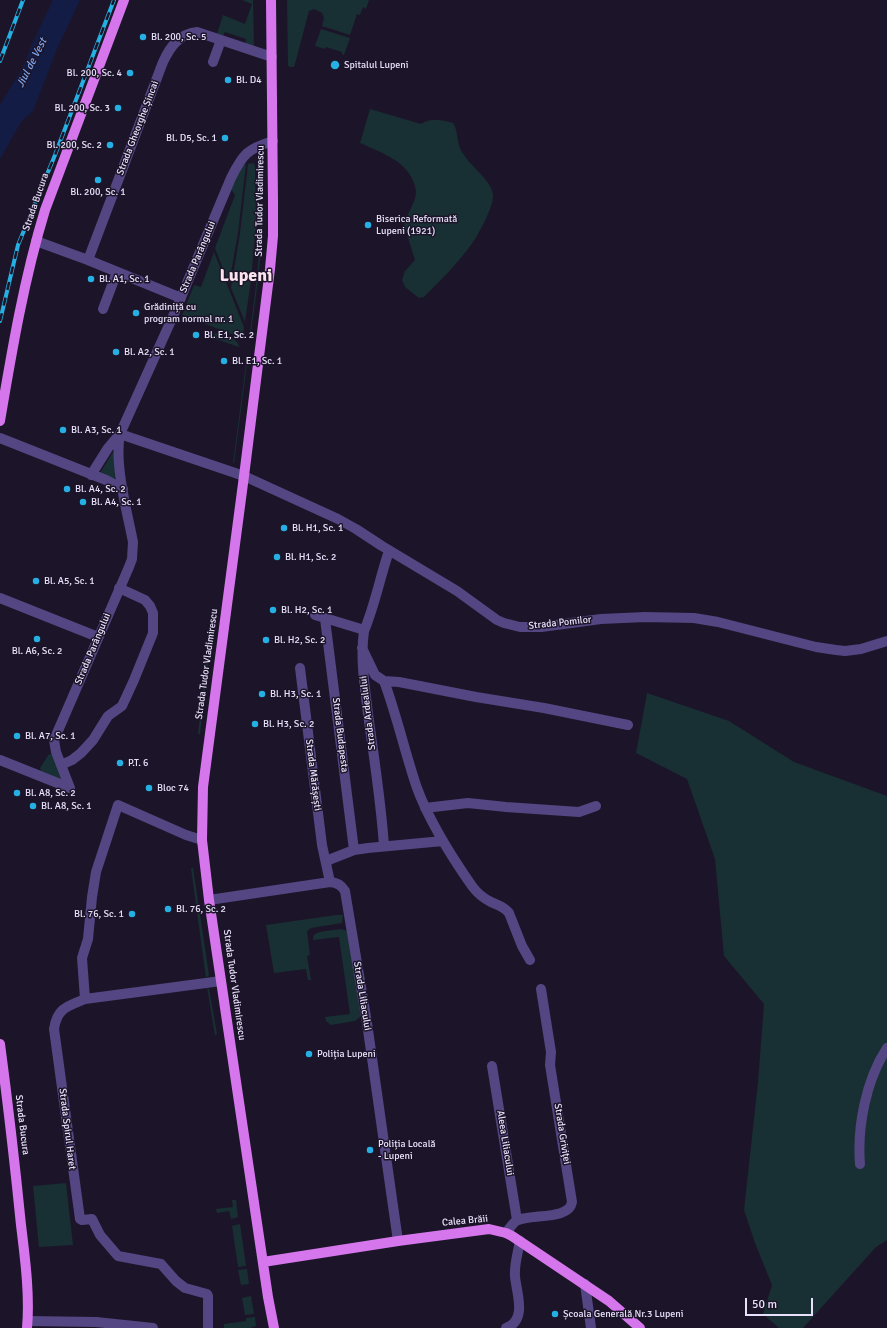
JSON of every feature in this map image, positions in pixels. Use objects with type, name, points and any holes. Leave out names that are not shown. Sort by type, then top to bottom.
[{"type":"main road","name":"Strada Bucura","points":[[0,421],[19,316],[36,241],[48,203],[124,0]]},
{"type":"main road","name":"Strada Tudor Vladimirescu","points":[[271,0],[273,229],[270,269],[206,760],[202,806],[202,840],[209,900],[269,1304],[274,1328]]},
{"type":"main road","name":"Strada Bucura","points":[[0,1044],[13,1144],[27,1285],[28,1325]]},
{"type":"main road","name":"Calea Brăii","points":[[263,1262],[398,1241],[489,1229],[506,1233],[520,1241],[585,1284],[618,1308],[640,1328]]},
{"type":"street","name":"Strada Gheorghe Șincai","points":[[88,260],[168,51],[175,42],[192,33],[202,33],[272,57]]},
{"type":"street","points":[[213,62],[221,40]]},
{"type":"street","name":"Strada Parângului","points":[[0,760],[70,788],[54,747],[54,740],[129,567],[133,550],[118,446],[120,434],[181,298],[238,163],[246,152],[257,146],[273,141]]},
{"type":"street","points":[[36,241],[88,260],[181,298]]},
{"type":"street","points":[[103,309],[117,272]]},
{"type":"street","points":[[120,434],[244,476]]},
{"type":"street","name":"Strada Parângului","points":[[91,475],[108,448],[120,434]]},
{"type":"street","points":[[0,438],[106,480],[123,489]]},
{"type":"street","name":"Strada Pomilor","points":[[244,476],[338,519],[356,529],[389,551],[451,587],[497,620],[512,625],[541,627],[601,619],[645,617],[694,618],[718,622],[816,647],[836,650],[845,651],[861,649],[887,641]]},
{"type":"street","name":"Strada Ardealului","points":[[384,846],[379,791],[365,687],[362,648],[364,632],[389,551]]},
{"type":"street","points":[[61,764],[72,760],[81,753],[93,740],[108,716],[122,706],[153,633],[153,613],[150,606],[145,600],[119,588]]},
{"type":"street","points":[[0,598],[98,637]]},
{"type":"street","points":[[315,615],[361,629],[364,632]]},
{"type":"street","name":"Strada Budapesta","points":[[326,619],[354,850]]},
{"type":"street","points":[[362,648],[375,675],[384,681],[399,682],[544,708],[628,725]]},
{"type":"street","name":"Strada Mărășești","points":[[300,668],[320,830],[326,861],[333,882]]},
{"type":"street","points":[[384,681],[425,808],[443,841],[473,887],[481,896],[509,912],[522,946],[530,960]]},
{"type":"street","points":[[425,808],[468,802],[506,807],[579,812],[596,806]]},
{"type":"street","points":[[85,999],[82,958],[90,927],[94,883],[96,872],[118,805],[186,835],[202,840]]},
{"type":"street","points":[[326,861],[354,850],[443,841]]},
{"type":"street","points":[[209,900],[333,882]]},
{"type":"street","name":"Strada Liliacului","points":[[333,882],[342,887],[347,897],[367,1023],[398,1241]]},
{"type":"street","name":"Strada Spirul Haret","points":[[208,1328],[207,1294],[185,1288],[176,1281],[161,1264],[118,1256],[100,1235],[92,1219],[80,1219],[54,1029],[57,1016],[61,1011],[67,1006],[85,999],[221,981]]},
{"type":"street","name":"Strada Griviţei","points":[[517,1220],[565,1212],[569,1209],[572,1202],[550,1065],[551,1052],[541,989]]},
{"type":"street","points":[[860,1164],[860,1132],[865,1107],[876,1069],[887,1048]]},
{"type":"street","name":"Aleea Liliacului","points":[[492,1066],[517,1220]]},
{"type":"street","points":[[506,1233],[517,1220]]},
{"type":"street","points":[[506,1328],[514,1323],[520,1307],[515,1275],[520,1241]]},
{"type":"street","points":[[585,1284],[591,1328]]},
{"type":"street","points":[[28,1325],[96,1322],[153,1328]]},
{"type":"green space","points":[[242,0],[253,0],[254,47],[245,44],[246,39],[225,32],[223,36],[217,34],[223,15],[245,24],[252,4]]},
{"type":"green space","points":[[287,0],[369,0],[366,9],[363,7],[360,15],[357,14],[350,35],[322,26],[324,18],[322,13],[314,9],[309,11],[294,67],[290,67],[288,66]]},
{"type":"green space","points":[[321,29],[350,38],[344,55],[342,52],[326,47],[325,49],[315,46]]},
{"type":"green space","points":[[370,109],[421,124],[429,120],[441,120],[453,123],[460,149],[469,162],[485,178],[492,191],[493,197],[490,208],[484,224],[475,239],[458,262],[424,297],[419,298],[405,287],[402,280],[405,271],[415,260],[404,225],[416,196],[415,186],[412,177],[400,164],[385,154],[360,143]]},
{"type":"green space","points":[[253,163],[255,166],[256,224],[251,280],[245,322],[231,288],[240,233],[248,164]]},
{"type":"green space","points":[[246,164],[238,233],[229,284],[215,248],[235,195],[231,189],[242,166]]},
{"type":"green space","points":[[263,204],[259,272],[249,340],[259,256],[261,205]]},
{"type":"green space","points":[[214,252],[244,327],[242,338],[182,315],[194,285],[201,287]]},
{"type":"green space","points":[[215,333],[233,339],[239,347],[213,338]]},
{"type":"green space","points":[[247,356],[248,356],[233,463]]},
{"type":"green space","points":[[113,452],[114,454],[115,479],[100,473]]},
{"type":"green space","points":[[207,655],[209,655],[200,734],[198,734]]},
{"type":"green space","points":[[647,693],[729,721],[794,762],[887,796],[887,1240],[876,1247],[803,1328],[779,1328],[763,1314],[772,1285],[755,1243],[744,1210],[758,1082],[764,1004],[724,956],[715,859],[687,779],[636,753]]},
{"type":"green space","points":[[49,754],[53,755],[62,776],[61,781],[41,772],[40,768]]},
{"type":"green space","points":[[191,868],[193,868],[209,975],[206,978]]},
{"type":"green space","points":[[343,915],[342,923],[311,928],[307,931],[310,955],[307,956],[311,980],[308,980],[306,969],[274,973],[266,925]]},
{"type":"green space","points":[[341,929],[347,931],[361,1014],[355,1021],[331,1025],[326,1021],[325,1017],[350,1014],[339,937],[313,940],[313,938],[317,933]]},
{"type":"green space","points":[[207,987],[209,989],[217,1034],[215,1035]]},
{"type":"green space","points":[[66,1183],[73,1245],[39,1247],[33,1186]]},
{"type":"green space","points":[[232,1200],[236,1200],[238,1217],[231,1219],[229,1211],[217,1213],[216,1209],[233,1207]]},
{"type":"green space","points":[[240,1224],[246,1266],[238,1267],[232,1226]]},
{"type":"green space","points":[[247,1269],[249,1284],[241,1285],[238,1270]]},
{"type":"green space","points":[[251,1296],[254,1314],[245,1315],[242,1298]]},
{"type":"green space","points":[[255,1317],[256,1326],[250,1328],[224,1328],[224,1324],[246,1321],[246,1318]]},
{"type":"water","name":"Jiul de Vest","points":[[53,0],[80,0],[57,49],[33,111],[21,122],[0,159],[0,105],[23,67],[31,46]]},
{"type":"railway","points":[[0,61],[23,0]]},
{"type":"railway","points":[[0,321],[18,245],[55,155],[114,0]]},
{"type":"place","name":"Bl. 200, Sc. 5","points":[[143,37]]},
{"type":"place","name":"Spitalul Lupeni","points":[[335,65]]},
{"type":"place","name":"Bl. 200, Sc. 4","points":[[130,73]]},
{"type":"place","name":"Bl. D4","points":[[228,80]]},
{"type":"place","name":"Bl. 200, Sc. 3","points":[[118,108]]},
{"type":"place","name":"Bl. D5, Sc. 1","points":[[225,138]]},
{"type":"place","name":"Bl. 200, Sc. 2","points":[[110,145]]},
{"type":"place","name":"Bl. 200, Sc. 1","points":[[98,180]]},
{"type":"place","name":"Biserica Reformată Lupeni (1921)","points":[[368,225]]},
{"type":"place","name":"Bl. A1, Sc. 1","points":[[91,279]]},
{"type":"place","name":"Grădiniță cu program normal nr. 1","points":[[136,313]]},
{"type":"place","name":"Bl. E1, Sc. 2","points":[[196,335]]},
{"type":"place","name":"Bl. A2, Sc. 1","points":[[116,352]]},
{"type":"place","name":"Bl. E1, Sc. 1","points":[[224,361]]},
{"type":"place","name":"Bl. A3, Sc. 1","points":[[63,430]]},
{"type":"place","name":"Bl. A4, Sc. 2","points":[[67,489]]},
{"type":"place","name":"Bl. A4, Sc. 1","points":[[83,502]]},
{"type":"place","name":"Bl. H1, Sc. 1","points":[[284,528]]},
{"type":"place","name":"Bl. H1, Sc. 2","points":[[277,557]]},
{"type":"place","name":"Bl. A5, Sc. 1","points":[[36,581]]},
{"type":"place","name":"Bl. H2, Sc. 1","points":[[273,610]]},
{"type":"place","name":"Bl. A6, Sc. 2","points":[[37,639]]},
{"type":"place","name":"Bl. H2, Sc. 2","points":[[266,640]]},
{"type":"place","name":"Bl. H3, Sc. 1","points":[[262,694]]},
{"type":"place","name":"Bl. H3, Sc. 2","points":[[255,724]]},
{"type":"place","name":"Bl. A7, Sc. 1","points":[[17,736]]},
{"type":"place","name":"P.T. 6","points":[[120,763]]},
{"type":"place","name":"Bloc 74","points":[[149,788]]},
{"type":"place","name":"Bl. A8, Sc. 2","points":[[17,793]]},
{"type":"place","name":"Bl. A8, Sc. 1","points":[[33,806]]},
{"type":"place","name":"Bl. 76, Sc. 2","points":[[168,909]]},
{"type":"place","name":"Bl. 76, Sc. 1","points":[[132,914]]},
{"type":"place","name":"Poliția Lupeni","points":[[309,1054]]},
{"type":"place","name":"Poliția Locală - Lupeni","points":[[370,1150]]},
{"type":"place","name":"Școala Generală Nr.3 Lupeni","points":[[555,1314]]},
{"type":"district","name":"Lupeni","points":[[246,276]]}]
